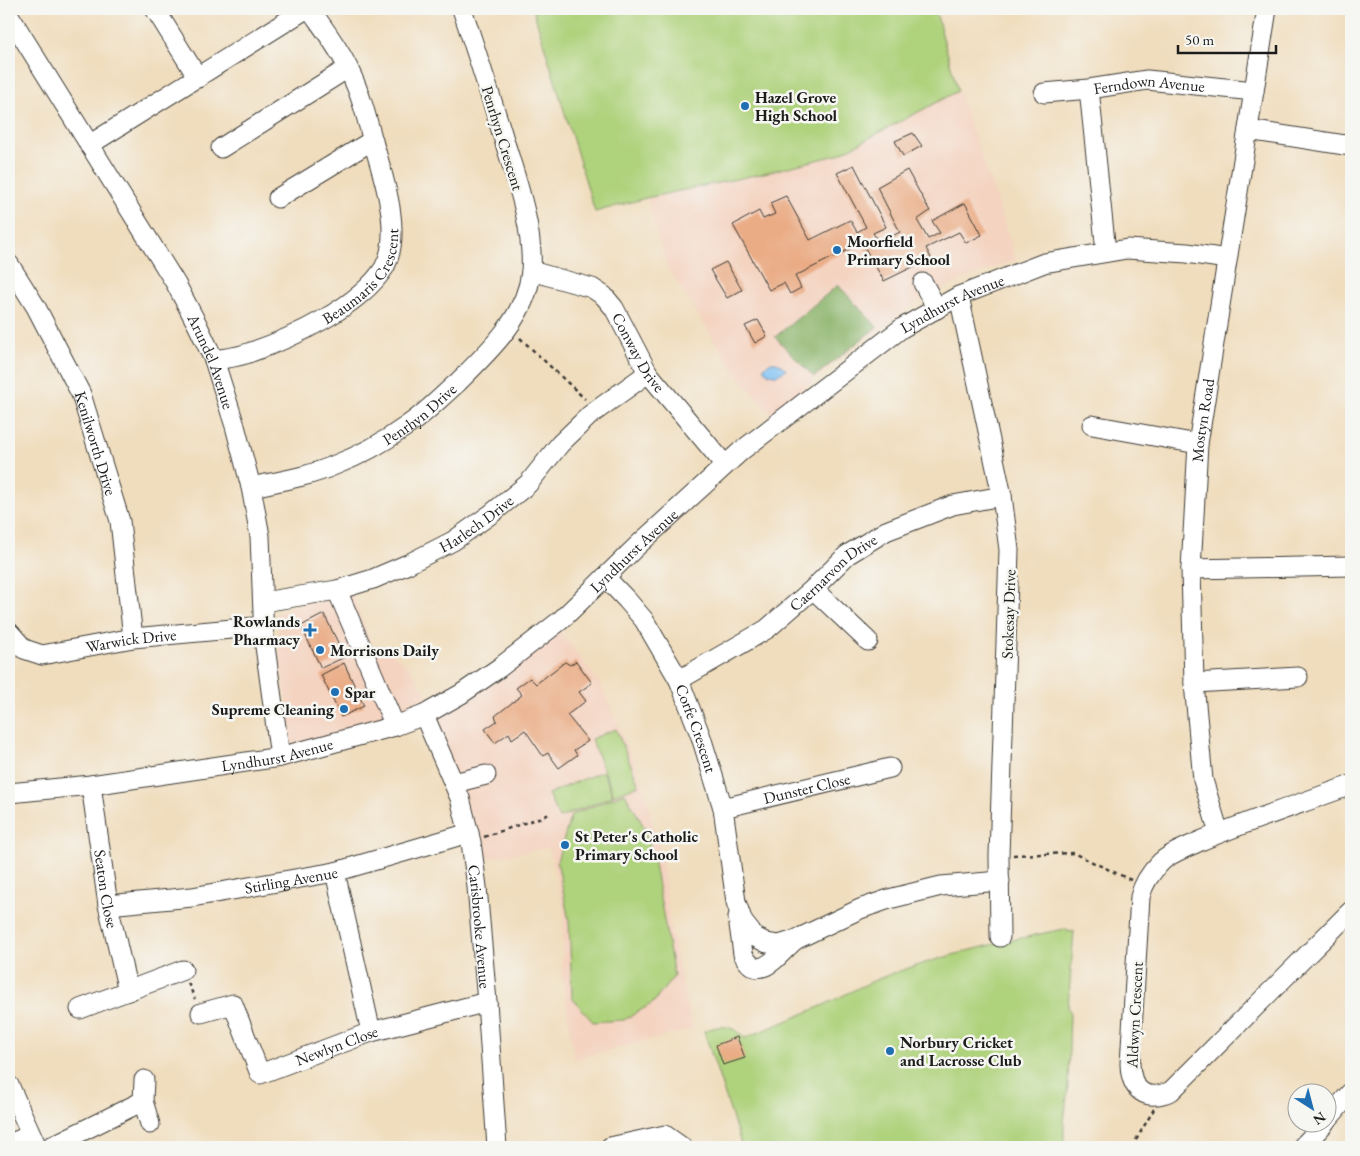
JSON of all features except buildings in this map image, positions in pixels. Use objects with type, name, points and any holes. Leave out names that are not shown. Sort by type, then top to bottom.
[{"type":"street","points":[[155,9],[198,78]]},
{"type":"street","points":[[89,144],[198,78],[306,9]]},
{"type":"street","name":"Beaumaris Crescent","points":[[214,360],[250,353],[312,325],[346,306],[368,288],[384,267],[391,247],[391,209],[383,172],[372,140],[362,99],[348,68],[310,9]]},
{"type":"street","name":"Penrhyn Crescent","points":[[462,9],[504,137],[524,206],[531,271]]},
{"type":"street","name":"Mostyn Road","points":[[1219,833],[1203,780],[1194,683],[1191,569],[1198,444],[1267,9]]},
{"type":"street","name":"Arundel Avenue","points":[[9,15],[176,284],[214,360],[235,426],[251,487],[260,536],[264,639],[280,757]]},
{"type":"street","points":[[221,148],[348,68]]},
{"type":"street","name":"Ferndown Avenue","points":[[1044,92],[1089,89],[1147,80],[1254,91]]},
{"type":"street","points":[[1089,89],[1106,252]]},
{"type":"street","points":[[1248,130],[1351,146]]},
{"type":"street","points":[[278,198],[372,140]]},
{"type":"street","name":"Lyndhurst Avenue","points":[[9,793],[91,785],[280,757],[395,726],[424,715],[461,694],[530,646],[561,620],[725,465],[812,395],[902,328],[959,296],[1044,263],[1127,249],[1187,253],[1227,259]]},
{"type":"street","name":"Kenilworth Drive","points":[[9,264],[36,307],[81,394],[120,521],[133,638]]},
{"type":"street","name":"Penrhyn Drive","points":[[251,487],[303,477],[336,465],[386,440],[409,425],[435,404],[493,347],[508,326],[526,294],[531,271]]},
{"type":"street","name":"Conway Drive","points":[[531,271],[592,288],[604,296],[614,308],[648,373],[725,465]]},
{"type":"street","points":[[922,283],[937,309]]},
{"type":"street","name":"Stokesay Drive","points":[[959,296],[1002,496],[1009,550],[999,856],[1000,937]]},
{"type":"street","name":"Harlech Drive","points":[[263,602],[337,590],[373,579],[454,541],[528,484],[560,444],[597,410],[648,373]]},
{"type":"street","points":[[1092,425],[1198,444]]},
{"type":"street","name":"Caernarvon Drive","points":[[679,680],[767,629],[813,589],[847,555],[886,531],[952,505],[1002,496]]},
{"type":"street","points":[[1191,569],[1351,566]]},
{"type":"street","name":"Corfe Crescent","points":[[605,577],[644,620],[679,680],[701,737],[723,808],[745,959],[753,966],[762,967],[772,963],[795,940]]},
{"type":"street","points":[[813,589],[868,641]]},
{"type":"street","points":[[337,590],[395,726]]},
{"type":"street","name":"Warwick Drive","points":[[9,632],[24,649],[42,655],[133,638],[264,626]]},
{"type":"street","points":[[1194,683],[1298,677]]},
{"type":"street","name":"Carisbrooke Avenue","points":[[424,715],[460,798],[470,838],[477,887],[497,1147]]},
{"type":"street","name":"Dunster Close","points":[[723,808],[890,768]]},
{"type":"street","points":[[454,783],[486,775]]},
{"type":"street","name":"Seaton Close","points":[[91,785],[108,905],[128,991]]},
{"type":"street","name":"Aldwyn Crescent","points":[[1161,1096],[1143,1093],[1137,1088],[1131,1077],[1140,897],[1143,886],[1162,861],[1178,851],[1219,833],[1351,785]]},
{"type":"street","name":"Stirling Avenue","points":[[108,905],[192,897],[335,872],[470,838]]},
{"type":"street","points":[[335,872],[371,1032]]},
{"type":"street","name":"Corfe Crescent","points":[[736,902],[743,922],[755,937],[767,943],[779,945],[795,940],[860,909],[890,899],[941,886],[1000,881]]},
{"type":"street","points":[[1161,1096],[1171,1091],[1351,911]]},
{"type":"street","points":[[80,1009],[183,970]]},
{"type":"street","name":"Newlyn Close","points":[[201,1013],[241,1002],[260,1074],[371,1032],[487,1002]]},
{"type":"street","points":[[144,1080],[144,1102],[150,1124]]},
{"type":"street","points":[[9,1085],[34,1141],[9,1144]]},
{"type":"street","points":[[1338,1107],[1351,1092]]},
{"type":"street","points":[[50,1147],[144,1102]]},
{"type":"street","points":[[1302,1147],[1314,1134]]},
{"type":"street","points":[[610,1147],[665,1135],[682,1147]]},
{"type":"path","points":[[508,326],[597,410]]},
{"type":"path","points":[[470,838],[550,814]]},
{"type":"path","points":[[999,856],[1073,853],[1143,886]]},
{"type":"path","points":[[183,970],[201,1013]]},
{"type":"path","points":[[1132,1147],[1161,1096]]},
{"type":"shaded area","points":[[533,9],[935,9],[953,77],[1016,260],[962,280],[923,298],[875,334],[858,343],[772,416],[733,369],[667,267],[646,198],[595,212]]},
{"type":"shaded area","name":"St Peter's Catholic Primary School","points":[[351,591],[373,647],[389,651],[410,668],[435,709],[555,625],[600,683],[643,783],[662,860],[670,926],[692,1029],[574,1059],[562,975],[564,911],[549,848],[473,860],[424,715],[280,757],[288,712],[279,653],[277,614],[294,605]]},
{"type":"green space","name":"Hazel Grove High School","points":[[533,9],[935,9],[958,91],[837,155],[760,174],[646,198],[595,212]]},
{"type":"green space","points":[[838,285],[877,327],[814,377],[775,337]]},
{"type":"green space","points":[[616,729],[639,785],[614,795],[591,739]]},
{"type":"green space","points":[[603,771],[613,796],[559,818],[548,794]]},
{"type":"green space","points":[[625,793],[644,827],[652,852],[674,976],[653,1003],[624,1020],[593,1022],[572,998],[569,921],[557,861],[571,815]]},
{"type":"green space","name":"Norbury Cricket and Lacrosse Club","points":[[1064,929],[1070,932],[1074,931],[1068,1008],[1070,1012],[1068,1086],[1064,1122],[1064,1147],[742,1147],[704,1031],[716,1027],[727,1027],[735,1030],[745,1038],[826,1004],[888,975],[975,949]]},
{"type":"water","points":[[771,362],[777,362],[786,369],[778,375],[770,374],[764,370],[764,367]]},
{"type":"place","name":"Hazel Grove High School","points":[[745,106]]},
{"type":"place","name":"Moorfield Primary School","points":[[837,250]]},
{"type":"place","name":"Rowlands Pharmacy","points":[[310,630]]},
{"type":"place","name":"Morrisons Daily","points":[[320,650]]},
{"type":"place","name":"Spar","points":[[335,692]]},
{"type":"place","name":"Supreme Cleaning","points":[[344,709]]},
{"type":"place","name":"St Peter's Catholic Primary School","points":[[565,845]]},
{"type":"place","name":"Norbury Cricket and Lacrosse Club","points":[[890,1051]]}]
